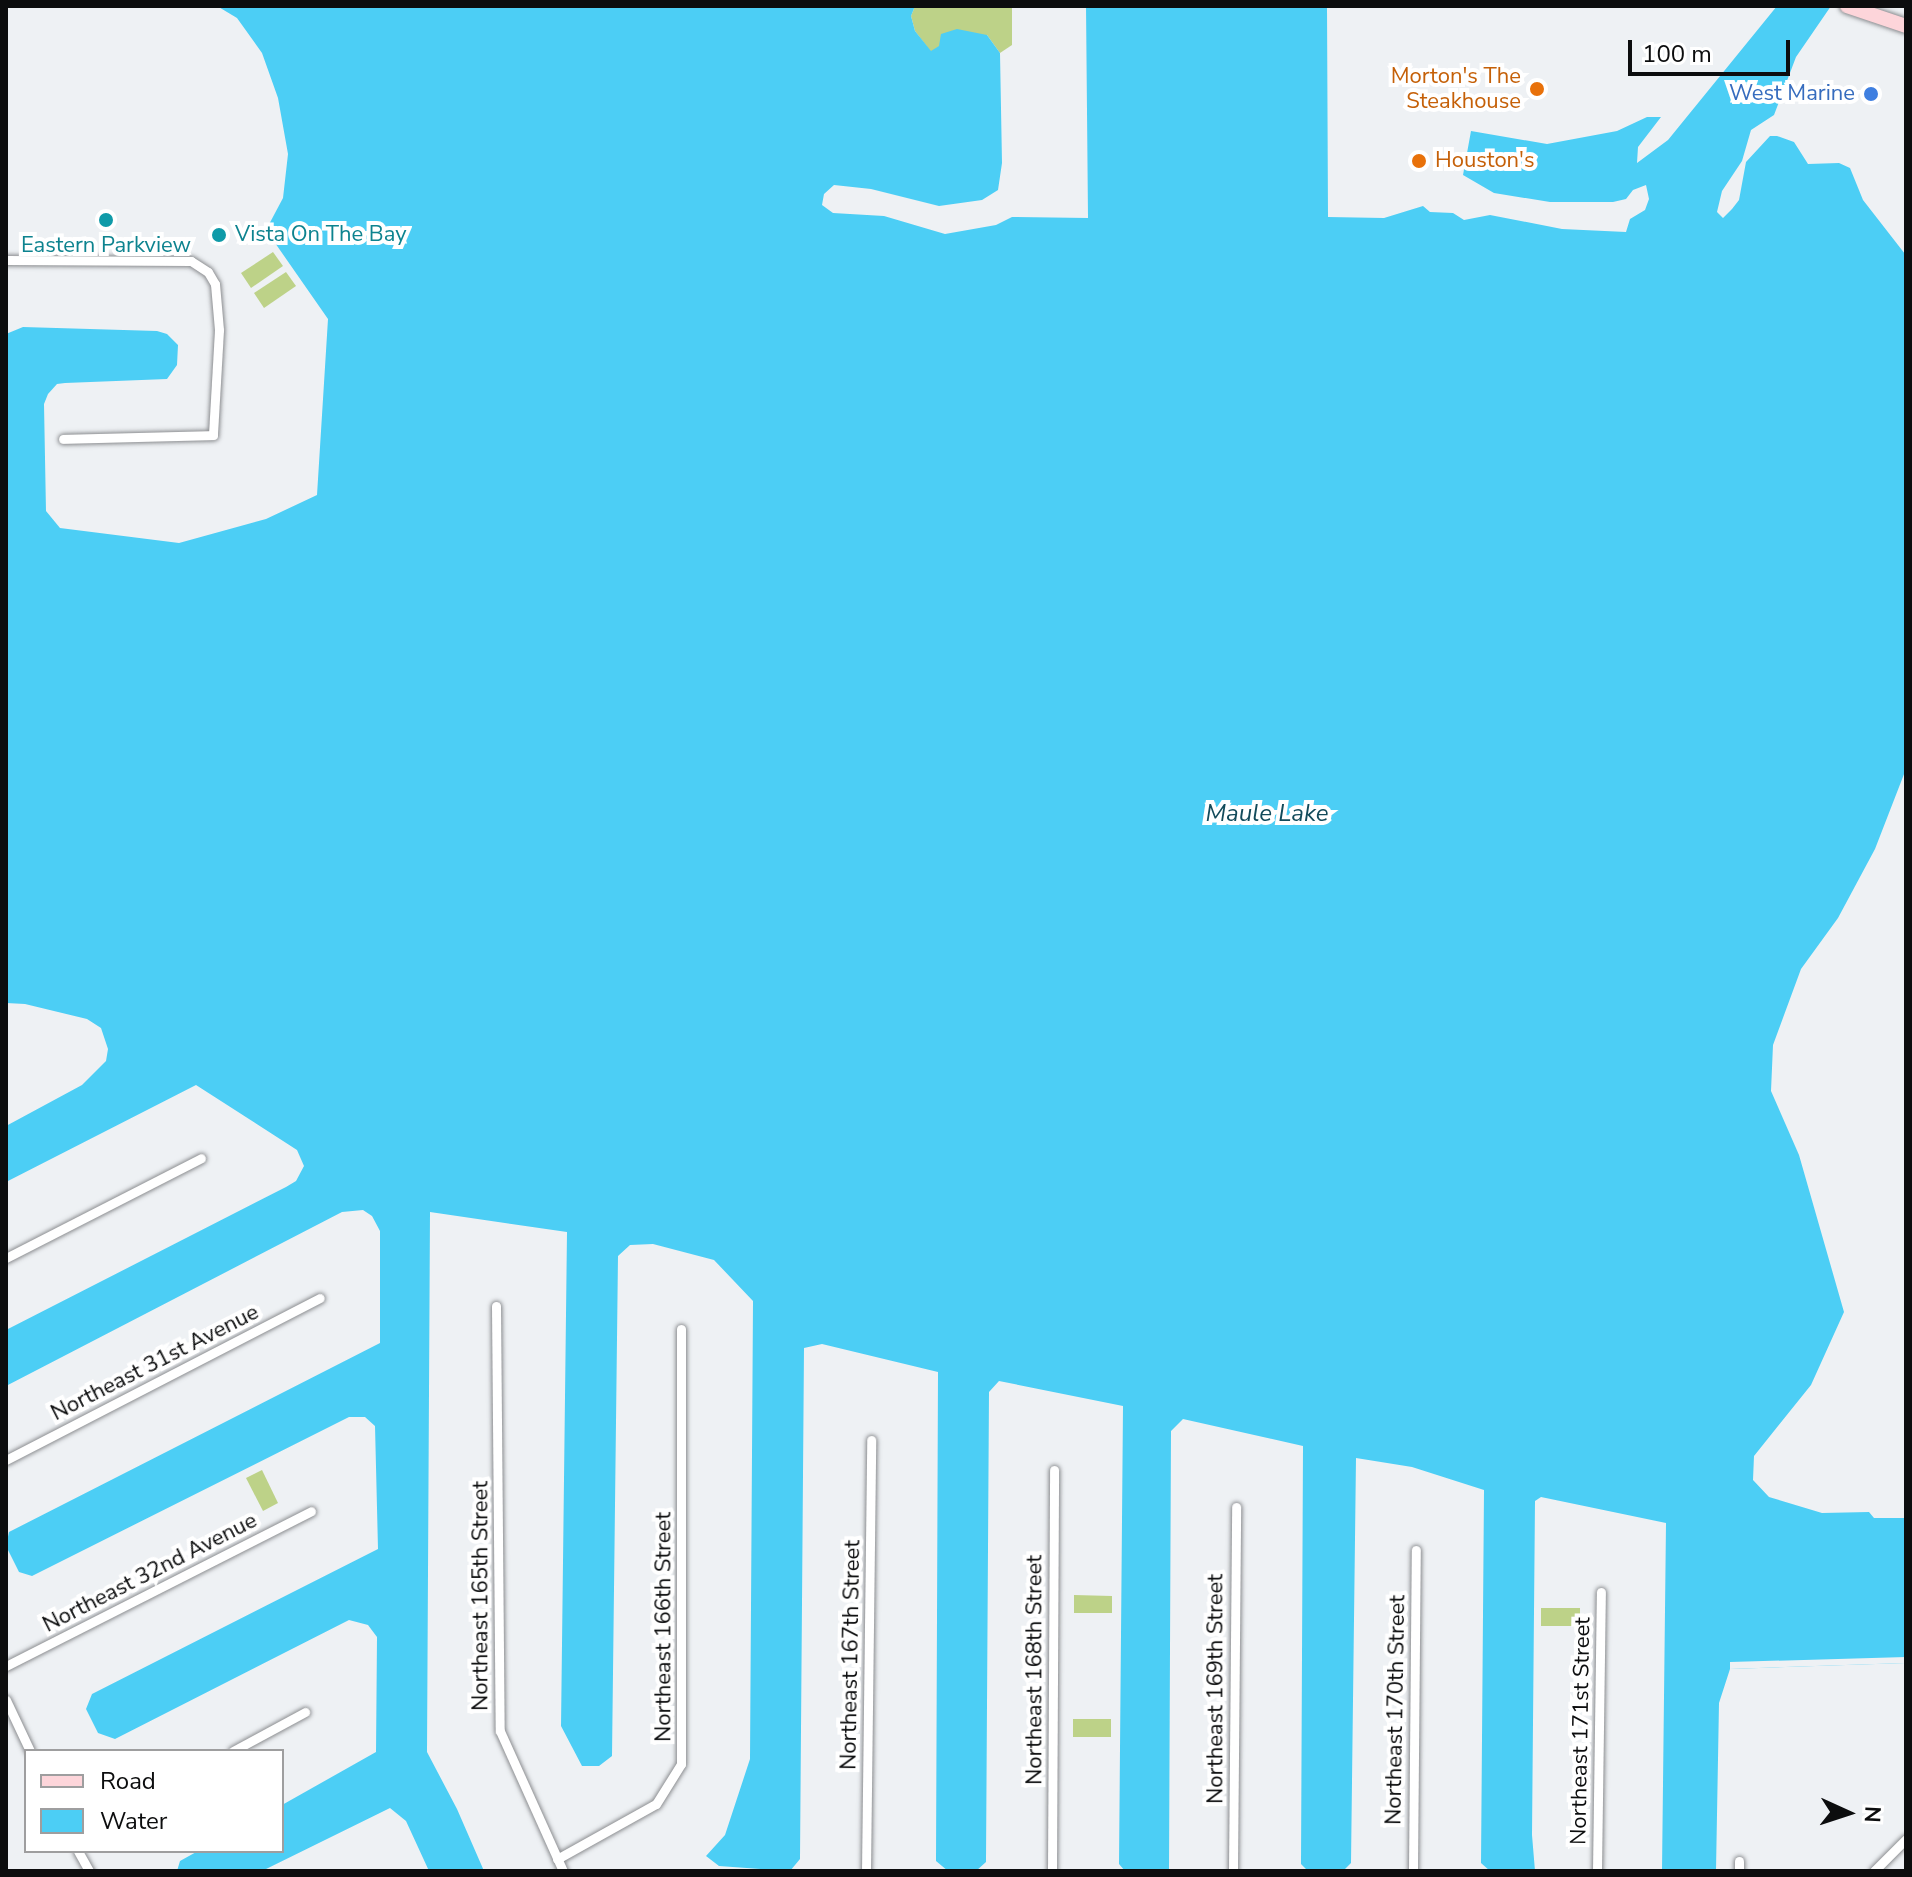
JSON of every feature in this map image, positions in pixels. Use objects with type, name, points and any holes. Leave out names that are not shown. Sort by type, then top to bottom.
[{"type":"main road","points":[[1847,6],[1906,26]]},
{"type":"street","points":[[6,260],[191,261],[208,272],[215,284],[219,330],[213,435],[63,439]]},
{"type":"street","points":[[6,1258],[201,1158]]},
{"type":"street","name":"Northeast 31st Avenue","points":[[6,1460],[320,1298]]},
{"type":"street","name":"Northeast 165th Street","points":[[496,1306],[500,1731],[563,1871]]},
{"type":"street","name":"Northeast 166th Street","points":[[557,1859],[656,1804],[681,1764],[681,1329]]},
{"type":"street","name":"Northeast 167th Street","points":[[866,1871],[871,1440]]},
{"type":"street","name":"Northeast 168th Street","points":[[1052,1871],[1054,1470]]},
{"type":"street","name":"Northeast 169th Street","points":[[1233,1871],[1236,1507]]},
{"type":"street","name":"Northeast 32nd Avenue","points":[[6,1666],[311,1511]]},
{"type":"street","name":"Northeast 170th Street","points":[[1413,1871],[1416,1550]]},
{"type":"street","name":"Northeast 171st Street","points":[[1597,1871],[1601,1592]]},
{"type":"street","points":[[6,1700],[29,1749]]},
{"type":"street","points":[[237,1749],[305,1712]]},
{"type":"street","points":[[1874,1871],[1906,1839]]},
{"type":"street","points":[[79,1853],[89,1871]]},
{"type":"green space","points":[[915,6],[1012,6],[1012,45],[1000,53],[987,35],[931,52],[915,31],[911,16]]},
{"type":"green space","points":[[273,252],[283,266],[251,288],[241,273]]},
{"type":"green space","points":[[286,272],[296,286],[264,308],[254,293]]},
{"type":"green space","points":[[262,1470],[278,1503],[263,1511],[246,1478]]},
{"type":"green space","points":[[1074,1595],[1112,1596],[1112,1613],[1074,1613]]},
{"type":"green space","points":[[1541,1608],[1580,1608],[1580,1626],[1541,1626]]},
{"type":"green space","points":[[1073,1719],[1111,1719],[1111,1737],[1073,1737]]},
{"type":"water","name":"Maule Lake","points":[[217,6],[915,6],[911,16],[915,31],[931,51],[939,46],[941,34],[957,29],[987,35],[1000,53],[1002,163],[998,190],[982,200],[939,206],[871,189],[834,185],[824,194],[822,205],[833,213],[884,216],[945,234],[996,225],[1012,217],[1088,218],[1086,6],[1327,6],[1328,217],[1384,218],[1423,206],[1430,212],[1453,213],[1464,220],[1490,215],[1562,229],[1626,232],[1630,219],[1645,210],[1649,199],[1646,185],[1633,190],[1626,199],[1613,202],[1550,202],[1494,193],[1463,175],[1471,131],[1547,144],[1617,131],[1647,117],[1661,117],[1638,147],[1637,163],[1668,140],[1777,6],[1831,6],[1796,57],[1774,115],[1751,130],[1742,161],[1722,191],[1717,212],[1723,218],[1732,209],[1739,200],[1746,162],[1770,136],[1777,136],[1794,142],[1808,164],[1839,163],[1850,168],[1863,200],[1905,254],[1906,769],[1875,849],[1838,918],[1801,969],[1773,1045],[1771,1091],[1799,1155],[1844,1312],[1811,1385],[1754,1456],[1753,1480],[1769,1497],[1822,1513],[1869,1512],[1874,1518],[1906,1518],[1906,1663],[1730,1669],[1719,1703],[1716,1871],[1662,1871],[1666,1523],[1541,1497],[1535,1501],[1532,1835],[1535,1871],[1490,1871],[1481,1863],[1484,1490],[1412,1467],[1356,1458],[1351,1863],[1343,1871],[1308,1871],[1301,1864],[1303,1446],[1183,1419],[1171,1431],[1169,1871],[1125,1871],[1119,1864],[1123,1406],[999,1381],[989,1392],[986,1862],[976,1871],[948,1871],[936,1861],[938,1372],[822,1344],[804,1348],[800,1859],[790,1871],[719,1866],[706,1856],[725,1835],[750,1759],[753,1301],[714,1260],[653,1244],[630,1245],[618,1256],[612,1756],[599,1766],[582,1766],[561,1726],[567,1232],[430,1212],[427,1752],[457,1809],[484,1871],[429,1871],[406,1821],[390,1808],[262,1871],[177,1871],[180,1861],[194,1853],[284,1853],[284,1804],[376,1752],[377,1637],[368,1625],[349,1620],[115,1739],[98,1733],[86,1709],[92,1694],[378,1549],[375,1426],[365,1417],[349,1417],[32,1576],[19,1572],[6,1546],[9,1532],[380,1343],[380,1231],[372,1216],[363,1210],[342,1212],[6,1386],[6,1330],[286,1187],[296,1181],[304,1166],[297,1150],[196,1085],[6,1182],[6,1126],[82,1085],[106,1061],[108,1049],[101,1028],[87,1019],[25,1004],[6,1003],[6,334],[23,327],[157,331],[167,334],[178,345],[177,365],[167,379],[57,384],[48,394],[44,404],[46,511],[60,528],[179,543],[266,519],[317,495],[328,319],[266,230],[283,198],[288,154],[278,98],[262,53],[237,18]]},
{"type":"pier","points":[[1906,1657],[1906,1663],[1730,1669],[1730,1662]]},
{"type":"place","name":"Morton's The Steakhouse","points":[[1537,89]]},
{"type":"place","name":"West Marine","points":[[1871,94]]},
{"type":"place","name":"Houston's","points":[[1419,161]]},
{"type":"place","name":"Eastern Parkview","points":[[106,220]]},
{"type":"place","name":"Vista On The Bay","points":[[219,235]]}]
